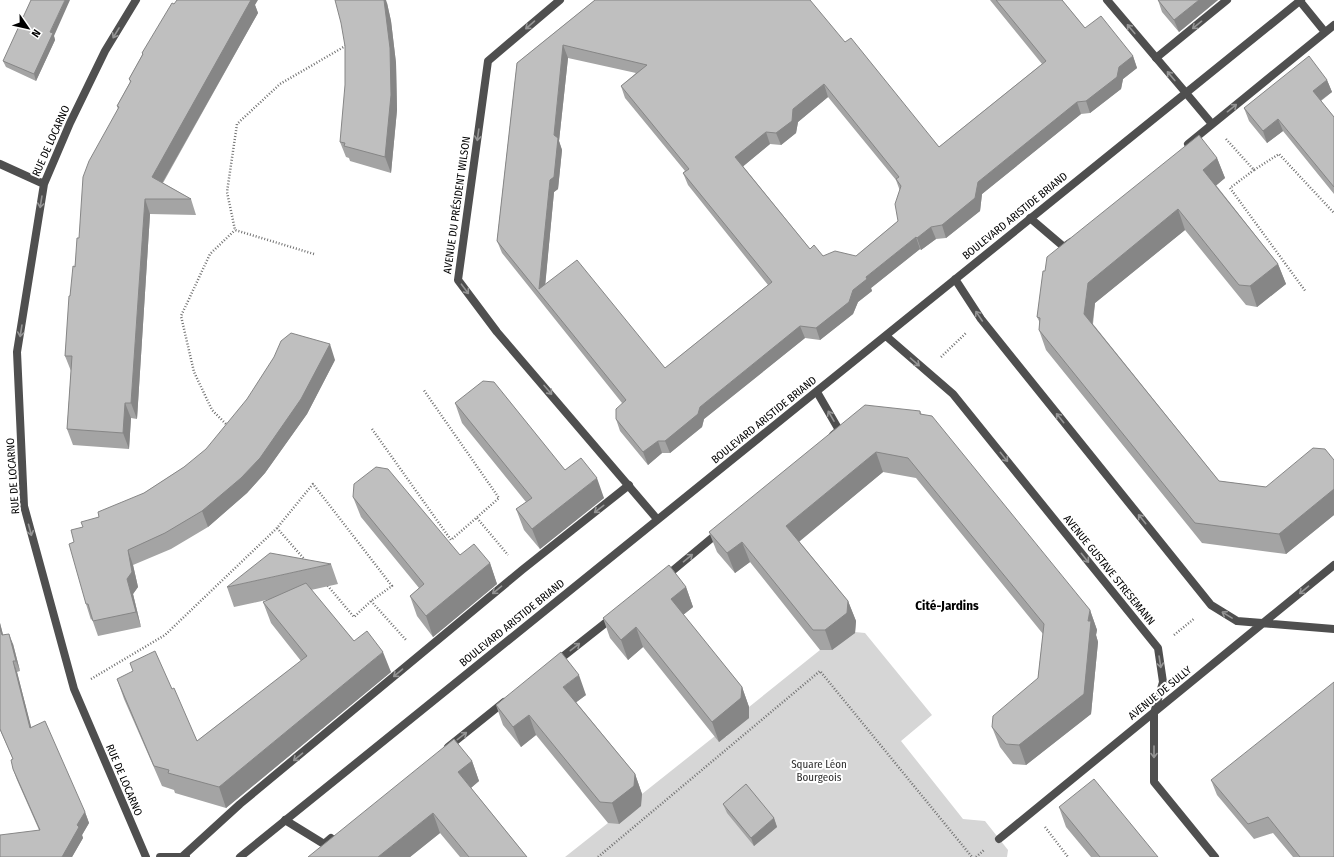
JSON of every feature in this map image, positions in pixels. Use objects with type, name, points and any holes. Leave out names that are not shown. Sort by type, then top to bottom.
[{"type":"street","name":"RUE DE LOCARNO","points":[[136,0],[105,51],[70,123],[44,184],[17,352],[24,506],[74,689],[146,857]]},
{"type":"street","name":"AVENUE DU PRÉSIDENT WILSON","points":[[560,0],[488,61],[458,280],[497,332],[630,485],[657,519]]},
{"type":"street","points":[[1107,0],[1212,124]]},
{"type":"street","points":[[1156,58],[1227,0]]},
{"type":"street","points":[[1300,0],[1325,32]]},
{"type":"street","name":"BOULEVARD ARISTIDE BRIAND","points":[[240,857],[1300,0]]},
{"type":"street","points":[[1183,148],[1334,25]]},
{"type":"street","points":[[0,164],[44,184]]},
{"type":"street","points":[[1030,218],[1064,247],[1076,238]]},
{"type":"street","points":[[955,278],[981,319],[1211,605],[1237,621],[1265,622],[1334,629]]},
{"type":"street","name":"AVENUE GUSTAVE STRESEMANN","points":[[886,336],[953,394],[1158,648],[1163,682],[1154,713],[1154,782],[1215,857]]},
{"type":"street","points":[[817,392],[839,430],[827,440]]},
{"type":"street","points":[[160,857],[185,857],[240,804],[455,625],[630,485]]},
{"type":"street","points":[[656,583],[724,527]]},
{"type":"street","name":"AVENUE DE SULLY","points":[[999,839],[1334,565]]},
{"type":"street","points":[[550,667],[619,613]]},
{"type":"street","points":[[443,751],[512,696]]},
{"type":"street","points":[[285,820],[324,844],[336,834]]},
{"type":"path","points":[[235,230],[227,192],[237,124],[280,84],[348,45]]},
{"type":"path","points":[[1212,124],[1254,170]]},
{"type":"path","points":[[1306,292],[1230,188],[1279,154],[1334,213]]},
{"type":"path","points":[[235,230],[314,254]]},
{"type":"path","points":[[232,430],[212,410],[194,372],[181,316],[210,254],[235,230]]},
{"type":"path","points":[[938,360],[969,331]]},
{"type":"path","points":[[372,429],[451,540],[499,498],[423,388]]},
{"type":"path","points":[[74,689],[165,635],[277,528],[313,484],[392,586],[371,601],[354,617],[323,581]]},
{"type":"path","points":[[477,518],[509,556]]},
{"type":"path","points":[[277,528],[308,564]]},
{"type":"path","points":[[371,601],[410,645]]},
{"type":"path","points":[[1171,638],[1198,616]]},
{"type":"path","points":[[598,857],[820,671],[972,857]]},
{"type":"path","points":[[1032,812],[1068,857]]},
{"type":"green space","name":"Square Léon Bourgeois","points":[[855,632],[865,633],[932,715],[901,741],[963,819],[985,821],[1008,850],[1007,857],[565,857],[608,823],[619,823],[641,806],[642,794],[715,736],[726,737],[749,707],[820,650],[832,650]]},
{"type":"building","points":[[31,0],[65,0],[50,32],[53,33],[34,74],[3,61]]},
{"type":"building","points":[[177,0],[251,0],[152,177],[191,199],[145,199],[131,403],[125,403],[123,433],[67,429],[72,356],[65,356],[69,296],[73,266],[75,267],[77,238],[79,238],[83,177],[89,161],[119,107],[117,106],[131,81],[129,79],[143,54],[142,53],[172,3],[174,4]]},
{"type":"building","points":[[335,0],[384,0],[390,48],[391,95],[385,157],[344,146],[345,143],[340,142],[345,85],[345,46]]},
{"type":"building","points":[[595,0],[810,0],[845,42],[851,38],[939,147],[1046,61],[996,0],[1062,0],[1085,28],[1101,16],[1133,56],[1119,67],[1117,77],[1086,101],[1077,102],[978,182],[975,198],[942,225],[931,227],[917,238],[916,237],[866,277],[867,279],[853,290],[849,302],[816,328],[800,326],[700,407],[698,414],[665,441],[658,441],[643,452],[616,419],[616,409],[626,400],[497,241],[517,63]],"holes":[[[563,45],[647,65],[621,86],[689,169],[683,173],[772,282],[665,368],[577,260],[539,289],[550,180],[554,177],[558,138],[554,135]],[[824,84],[899,177],[896,179],[901,186],[895,204],[898,221],[856,256],[835,251],[823,256],[814,245],[810,249],[735,157],[766,132],[776,133],[792,121],[793,109]]]},
{"type":"building","points":[[1158,0],[1199,0],[1174,20]]},
{"type":"building","points":[[1309,56],[1327,80],[1313,91],[1334,117],[1334,187],[1278,119],[1263,131],[1244,108]]},
{"type":"building","points":[[1199,135],[1217,158],[1203,170],[1278,264],[1250,286],[1239,285],[1178,209],[1088,283],[1084,314],[1219,481],[1266,487],[1313,448],[1325,449],[1334,460],[1334,489],[1279,534],[1195,523],[1039,330],[1040,318],[1037,317],[1043,271],[1045,271],[1047,257]]},
{"type":"building","points":[[291,333],[330,344],[301,399],[260,458],[241,478],[202,511],[165,533],[128,550],[132,572],[127,579],[136,612],[93,621],[88,604],[86,604],[69,544],[74,542],[71,530],[83,527],[81,522],[99,517],[98,512],[144,493],[184,467],[206,449],[247,399],[274,357],[281,341]]},
{"type":"building","points":[[483,381],[494,382],[565,470],[581,458],[597,478],[532,529],[516,509],[532,498],[455,403]]},
{"type":"building","points":[[865,405],[920,411],[920,414],[932,416],[1090,610],[1088,621],[1091,621],[1084,694],[1019,745],[1006,744],[992,727],[993,716],[1038,678],[1044,624],[908,458],[876,452],[786,526],[848,601],[847,613],[825,630],[813,630],[742,542],[727,553],[709,532]]},
{"type":"building","points":[[376,467],[388,469],[460,555],[474,544],[490,563],[426,616],[410,596],[424,584],[353,497],[354,484]]},
{"type":"building","points":[[270,553],[331,564],[227,587]]},
{"type":"building","points":[[669,565],[686,587],[671,599],[742,687],[741,698],[712,722],[636,627],[621,640],[603,618]]},
{"type":"building","points":[[306,583],[354,641],[367,631],[383,652],[219,787],[168,773],[169,770],[154,766],[117,679],[133,671],[130,663],[155,651],[172,689],[174,688],[197,741],[307,656],[263,602]]},
{"type":"building","points":[[0,629],[2,635],[9,634],[16,661],[13,661],[30,728],[45,721],[85,812],[77,825],[79,827],[62,857],[0,857],[0,835],[40,830],[13,769],[11,760],[13,759],[0,729]]},
{"type":"building","points":[[561,652],[579,675],[563,687],[635,774],[634,786],[612,803],[600,802],[529,715],[513,727],[496,705]]},
{"type":"building","points":[[1334,682],[1334,857],[1300,857],[1268,817],[1248,824],[1211,780]]},
{"type":"building","points":[[454,739],[472,761],[458,772],[527,857],[469,857],[433,813],[378,857],[308,857]]},
{"type":"building","points":[[1094,779],[1158,857],[1100,857],[1059,807]]},
{"type":"building","points":[[746,784],[774,818],[751,838],[723,804]]},
{"type":"district","name":"Cité-Jardins","points":[[947,605]]}]
